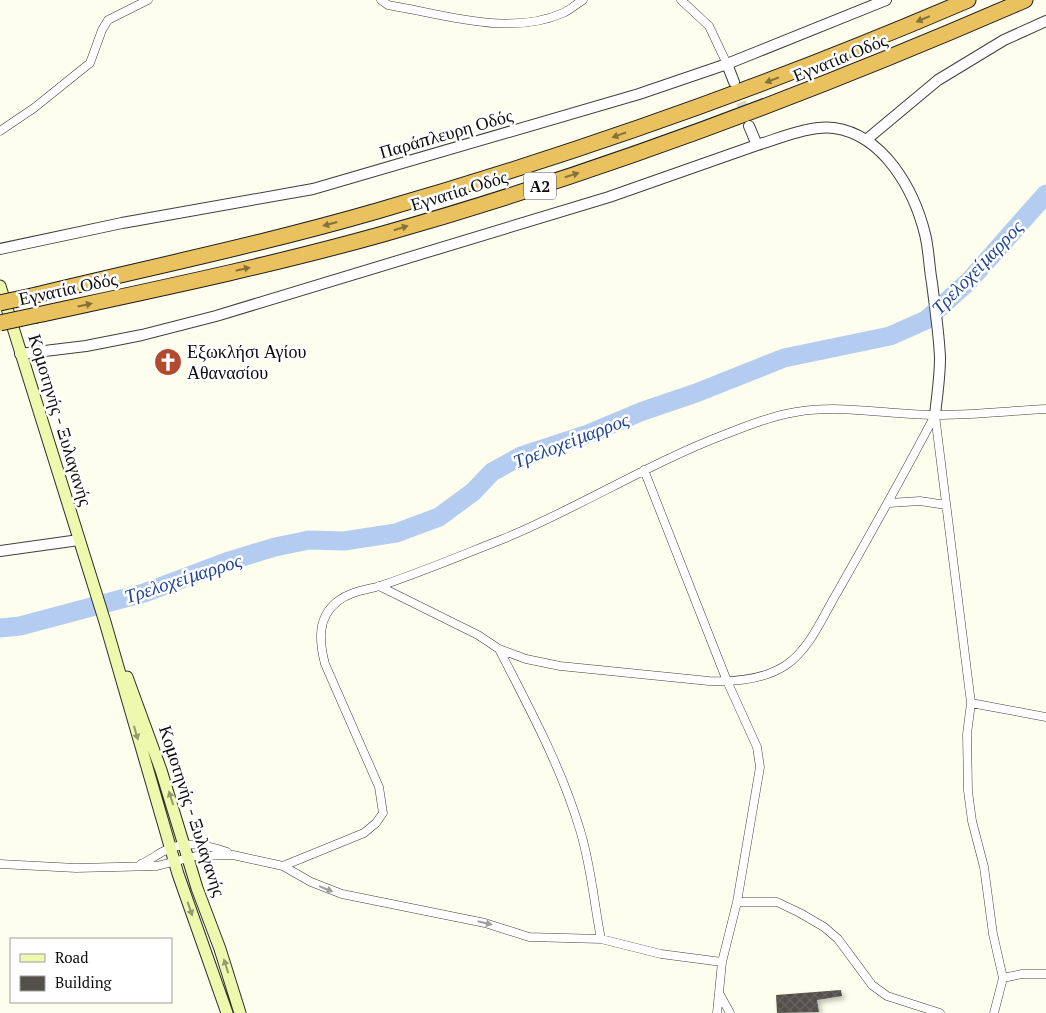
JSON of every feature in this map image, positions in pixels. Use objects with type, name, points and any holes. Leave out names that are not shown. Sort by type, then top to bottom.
[{"type":"highway","name":"Εγνατία Οδός","points":[[0,303],[264,241],[376,212],[500,174],[727,97],[821,62],[968,0]]},
{"type":"highway","name":"Εγνατία Οδός","points":[[0,323],[269,264],[382,234],[499,199],[735,119],[918,47],[1025,0]]},
{"type":"main road","name":"Κομοτηνής - Ξυλαγανής","points":[[0,286],[105,622],[174,863],[227,1013]]},
{"type":"main road","name":"Κομοτηνής - Ξυλαγανής","points":[[105,622],[146,726],[240,1013]]},
{"type":"street","points":[[0,131],[34,108],[90,63],[102,30],[108,20],[148,0]]},
{"type":"street","points":[[381,0],[388,4],[500,24],[523,23],[563,13],[583,0]]},
{"type":"street","points":[[680,0],[709,26],[734,82]]},
{"type":"street","name":"Παράπλευρη Οδός","points":[[0,249],[122,223],[313,189],[559,118],[727,64],[886,0]]},
{"type":"street","points":[[866,140],[938,80],[1004,40],[1046,21]]},
{"type":"street","points":[[750,126],[757,145]]},
{"type":"street","points":[[20,354],[104,342],[216,316],[609,197],[757,145],[820,128],[846,131],[866,140],[885,156],[907,186],[918,210],[925,236],[940,359],[935,415],[971,703],[967,734],[968,791],[972,821],[984,867],[993,934],[1003,978],[994,1013]]},
{"type":"street","points":[[283,866],[364,833],[376,823],[383,813],[380,787],[325,664],[320,644],[320,629],[328,612],[338,601],[356,591],[379,586],[505,538],[705,442],[763,420],[797,412],[861,410],[935,415],[1046,408]]},
{"type":"street","points":[[379,586],[478,635],[499,648],[526,659],[560,666],[727,681],[773,672],[786,665],[800,653],[889,503],[935,415]]},
{"type":"street","points":[[644,470],[727,681],[757,747],[760,767],[737,902],[722,962],[717,1013]]},
{"type":"street","points":[[889,503],[920,500],[946,505]]},
{"type":"street","points":[[0,551],[79,540]]},
{"type":"street","points":[[499,648],[538,724],[564,784],[581,831],[601,939]]},
{"type":"street","points":[[971,703],[1046,717]]},
{"type":"street","points":[[136,865],[170,849],[184,845],[202,845],[233,855],[283,866],[311,882],[342,894],[485,923],[536,939],[601,939],[661,954],[722,962]]},
{"type":"street","points":[[0,864],[76,868],[136,865],[157,866],[208,855],[233,855]]},
{"type":"street","points":[[737,902],[777,902],[800,912],[824,926],[838,939],[872,985],[887,996],[940,1013]]},
{"type":"street","points":[[1003,978],[1022,974],[1046,974]]},
{"type":"street","points":[[719,992],[730,1013]]},
{"type":"building","points":[[841,990],[842,996],[817,1000],[819,1012],[777,1013],[776,995]]},
{"type":"waterway","name":"Τρελοχείμαρρος","points":[[0,628],[20,626],[144,593],[229,561],[275,547],[309,540],[344,541],[396,533],[439,517],[473,492],[492,472],[521,456],[588,434],[643,411],[696,393],[784,358],[890,336],[926,320],[969,281],[1046,194]]},
{"type":"tunnel","points":[[736,88],[747,119]]},
{"type":"place","name":"Εξωκλήσι Αγίου Αθανασίου","points":[[168,362]]}]
